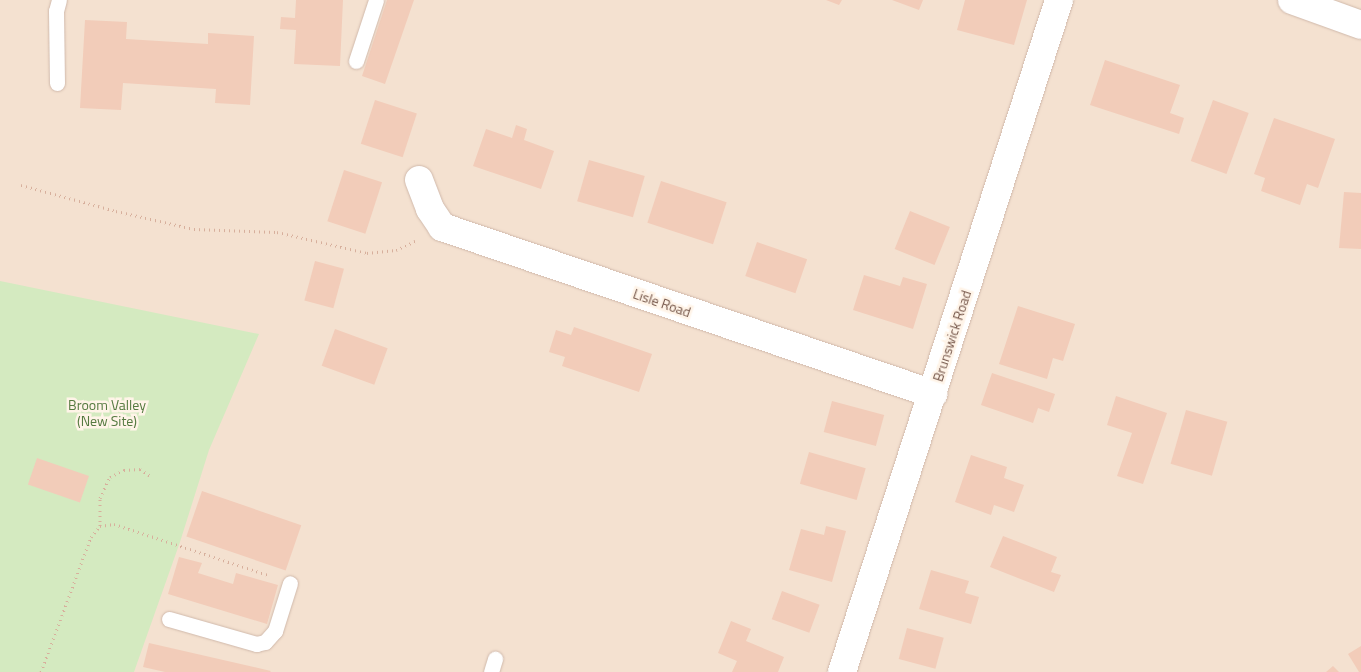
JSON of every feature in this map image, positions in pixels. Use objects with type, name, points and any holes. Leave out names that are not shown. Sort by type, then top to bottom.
[{"type":"street","name":"Brunswick Road","points":[[842,672],[1059,0]]},
{"type":"street","points":[[1292,0],[1361,24]]},
{"type":"street","points":[[419,180],[430,209],[442,227]]},
{"type":"street","name":"Lisle Road","points":[[442,227],[933,394]]},
{"type":"lane","points":[[57,83],[56,11],[59,0]]},
{"type":"lane","points":[[356,61],[376,0]]},
{"type":"lane","points":[[169,619],[256,644],[266,642],[275,631],[290,583]]},
{"type":"path","points":[[21,185],[116,211],[194,229],[277,232],[367,253],[396,250],[442,227]]},
{"type":"path","points":[[41,672],[91,537],[100,526],[100,498],[110,478],[124,470],[140,469],[152,477]]},
{"type":"path","points":[[100,526],[114,524],[290,583]]},
{"type":"shaded area","points":[[0,0],[1361,0],[1361,672],[0,672]]},
{"type":"green space","name":"Broom Valley (New Site)","points":[[0,281],[259,334],[209,450],[180,542],[134,672],[0,672]]},
{"type":"building","points":[[296,0],[343,0],[340,66],[294,64],[296,30],[280,29],[281,17],[295,18]]},
{"type":"building","points":[[387,0],[414,0],[385,84],[362,76]]},
{"type":"building","points":[[826,0],[842,0],[839,5]]},
{"type":"building","points":[[892,0],[923,0],[919,10]]},
{"type":"building","points":[[965,0],[1027,0],[1014,45],[957,30]]},
{"type":"building","points":[[85,20],[127,22],[126,39],[208,44],[208,33],[254,36],[250,105],[215,103],[216,89],[123,83],[121,110],[80,108]]},
{"type":"building","points":[[1105,60],[1180,85],[1170,113],[1184,118],[1179,134],[1090,105]]},
{"type":"building","points":[[375,100],[417,114],[403,157],[361,144]]},
{"type":"building","points":[[1213,100],[1249,113],[1226,174],[1191,161]]},
{"type":"building","points":[[1274,118],[1335,139],[1318,188],[1307,184],[1300,205],[1261,191],[1265,178],[1254,174]]},
{"type":"building","points":[[516,125],[527,129],[524,140],[554,151],[541,189],[473,166],[486,129],[512,138]]},
{"type":"building","points":[[589,160],[645,176],[633,217],[577,201]]},
{"type":"building","points":[[344,170],[382,182],[365,234],[327,221]]},
{"type":"building","points":[[661,181],[727,202],[713,244],[647,223]]},
{"type":"building","points":[[1344,192],[1361,193],[1361,249],[1339,248]]},
{"type":"building","points":[[910,211],[950,227],[935,265],[895,249]]},
{"type":"building","points":[[757,242],[807,259],[795,293],[745,276]]},
{"type":"building","points":[[315,261],[344,269],[333,308],[304,301]]},
{"type":"building","points":[[864,275],[900,286],[903,277],[927,284],[913,329],[853,310]]},
{"type":"building","points":[[1018,306],[1075,324],[1063,361],[1053,358],[1047,379],[999,364]]},
{"type":"building","points":[[574,327],[652,354],[639,392],[562,366],[565,357],[549,352],[556,330],[571,335]]},
{"type":"building","points":[[335,329],[388,348],[374,385],[322,366]]},
{"type":"building","points":[[992,373],[1055,394],[1049,412],[1038,408],[1033,423],[981,405]]},
{"type":"building","points":[[1116,396],[1167,413],[1143,484],[1117,476],[1132,433],[1107,425]]},
{"type":"building","points":[[832,401],[884,415],[876,446],[824,432]]},
{"type":"building","points":[[1186,410],[1227,422],[1212,476],[1171,464]]},
{"type":"building","points":[[809,452],[866,468],[857,500],[800,484]]},
{"type":"building","points":[[971,455],[1007,467],[1004,478],[1024,485],[1014,512],[994,505],[991,515],[955,502]]},
{"type":"building","points":[[37,458],[89,476],[80,502],[28,484]]},
{"type":"building","points":[[202,491],[301,525],[286,571],[186,536]]},
{"type":"building","points":[[826,526],[846,531],[832,582],[789,570],[801,529],[824,535]]},
{"type":"building","points":[[1003,536],[1057,557],[1051,572],[1061,575],[1054,592],[990,567]]},
{"type":"building","points":[[179,557],[202,563],[198,573],[233,584],[236,573],[278,585],[267,624],[168,594]]},
{"type":"building","points":[[931,570],[969,581],[965,593],[979,597],[971,624],[919,609]]},
{"type":"building","points":[[782,591],[820,605],[809,633],[772,619]]},
{"type":"building","points":[[731,621],[751,629],[746,641],[784,657],[778,672],[732,672],[737,661],[718,653]]},
{"type":"building","points":[[907,628],[944,638],[935,669],[899,659]]},
{"type":"building","points":[[149,643],[271,671],[165,672],[143,667]]},
{"type":"building","points":[[1361,646],[1361,672],[1359,672],[1348,654]]},
{"type":"building","points":[[1333,666],[1339,672],[1326,672]]}]
